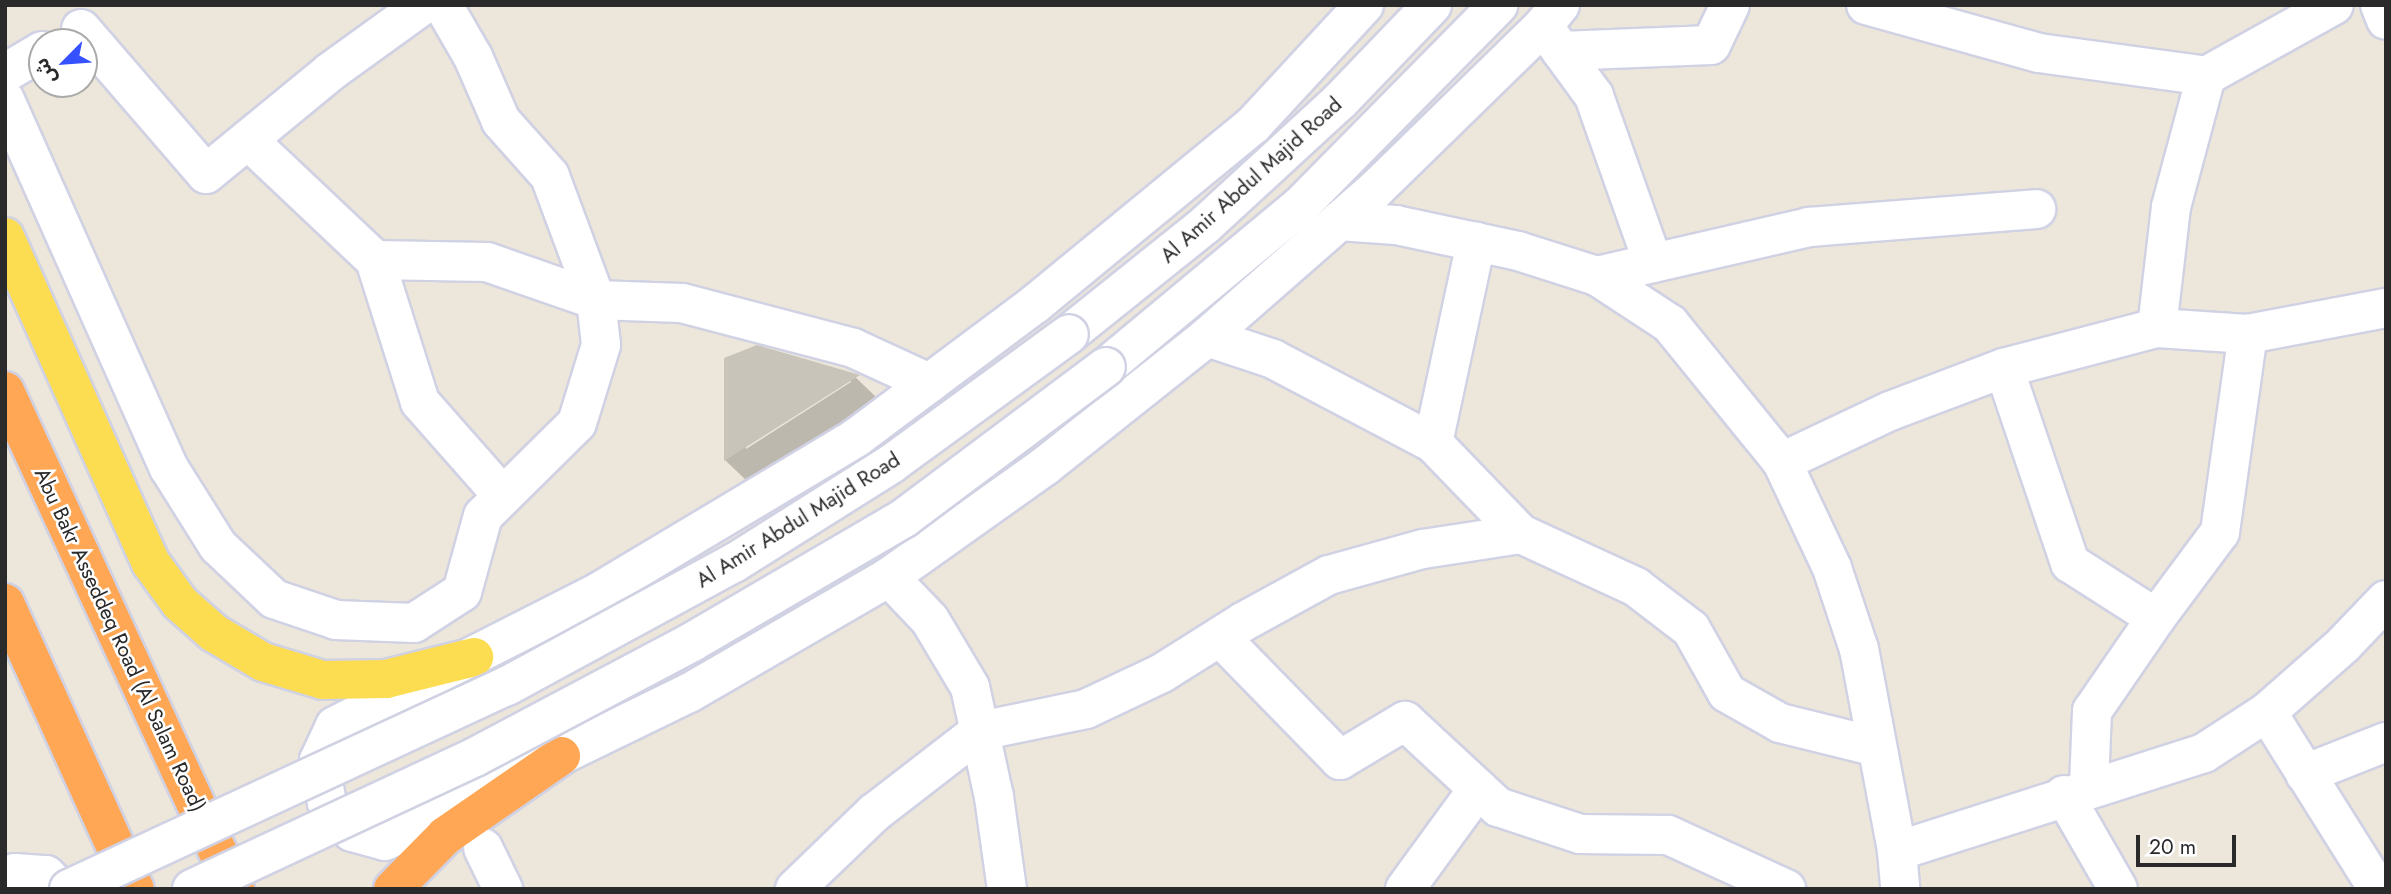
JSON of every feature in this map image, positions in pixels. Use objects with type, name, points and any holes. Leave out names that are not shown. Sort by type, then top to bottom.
[{"type":"highway","name":"Abu Bakr Asseddeq Road (Al Salam Road)","points":[[5,391],[235,889]]},
{"type":"highway","points":[[5,603],[135,889]]},
{"type":"highway","points":[[393,889],[444,835],[561,756]]},
{"type":"main road","points":[[5,237],[152,563],[180,603],[214,633],[263,662],[323,680],[386,679],[474,657]]},
{"type":"street","points":[[72,25],[206,174],[330,72],[423,5]]},
{"type":"street","points":[[5,100],[169,468],[218,546],[274,599],[336,620],[414,623],[462,592],[483,516],[577,423],[601,345],[596,299],[550,176],[501,121],[473,57],[443,5]]},
{"type":"street","points":[[1364,5],[1253,125],[1035,304],[856,438],[599,592],[335,726],[319,760],[327,803],[352,832],[385,841],[689,693],[889,577],[1045,466],[1207,337],[1555,28],[1711,45],[1730,5]]},
{"type":"street","name":"Al Amir Abdul Majid Road","points":[[69,889],[508,686],[734,563],[891,464],[1069,334],[1205,225],[1340,101],[1432,5]]},
{"type":"street","points":[[192,889],[475,757],[692,642],[904,518],[1106,367],[1300,207],[1497,5]]},
{"type":"street","points":[[1866,5],[2039,53],[2206,75],[2334,5]]},
{"type":"street","points":[[2380,5],[2386,20]]},
{"type":"street","points":[[1555,28],[1594,96],[1653,263]]},
{"type":"street","points":[[5,73],[28,59]]},
{"type":"street","points":[[2157,328],[2171,207],[2206,75]]},
{"type":"street","points":[[248,139],[375,260],[420,402],[503,496]]},
{"type":"street","points":[[1597,276],[1809,227],[2036,209]]},
{"type":"street","points":[[1339,221],[1396,225],[1518,251],[1597,276],[1670,324],[1783,462],[1836,580],[1859,649],[1896,850],[1900,889]]},
{"type":"street","points":[[1433,443],[1476,242]]},
{"type":"street","points":[[375,260],[487,262],[596,299],[682,303],[853,348],[929,383]]},
{"type":"street","points":[[1783,462],[1891,411],[2004,368],[2157,328],[2248,334],[2384,312]]},
{"type":"street","points":[[2118,889],[2077,791],[2092,711],[2220,532],[2248,334]]},
{"type":"street","points":[[1207,337],[1273,359],[1433,443],[1521,534],[1636,587],[1691,629],[1727,693],[1780,723],[1877,747]]},
{"type":"street","points":[[2004,368],[2070,564],[2156,618]]},
{"type":"street","points":[[795,889],[874,813],[980,731],[1086,709],[1162,673],[1329,575],[1423,549],[1521,534]]},
{"type":"street","points":[[889,577],[930,620],[970,687],[994,797],[1007,889]]},
{"type":"street","points":[[1896,850],[2204,753],[2267,712],[2344,644],[2386,600]]},
{"type":"street","points":[[1220,637],[1339,760],[1405,721],[1498,807],[1580,834],[1668,835],[1786,889]]},
{"type":"street","points":[[2267,712],[2378,889]]},
{"type":"street","points":[[2305,774],[2386,742]]},
{"type":"street","points":[[1405,889],[1478,789]]},
{"type":"street","points":[[483,848],[503,889]]},
{"type":"street","points":[[5,877],[15,873],[46,875],[60,889]]},
{"type":"building","points":[[757,345],[860,375],[724,461],[724,358]]}]
